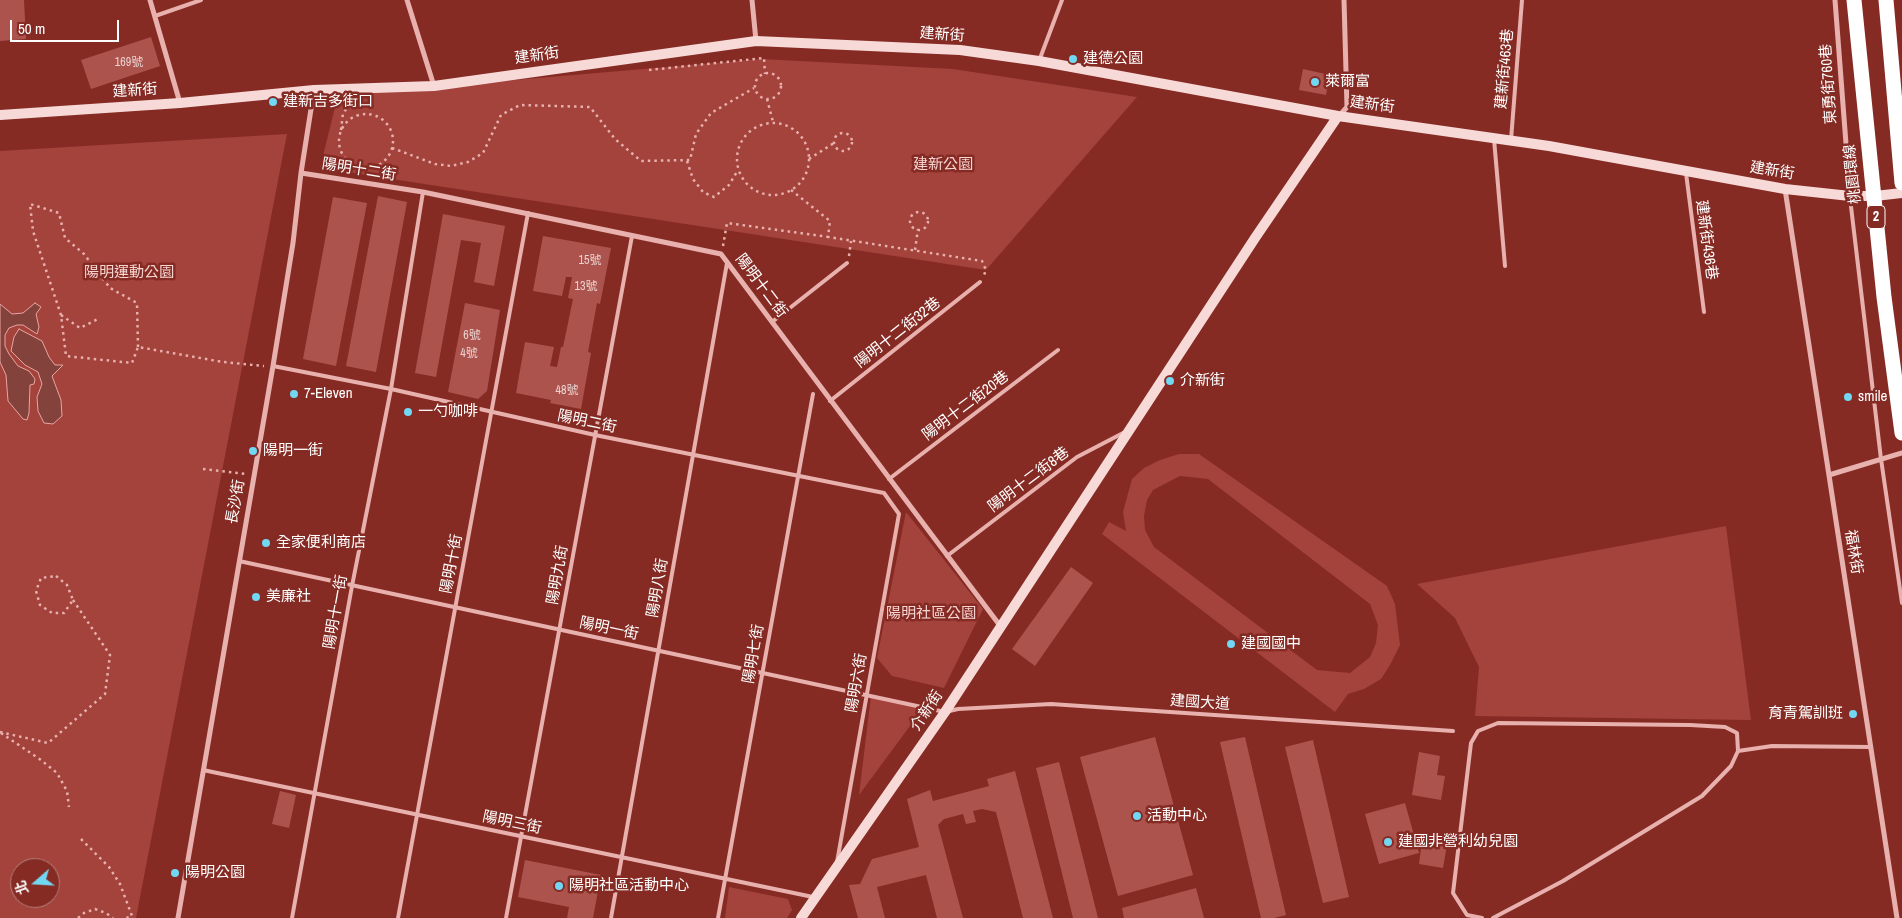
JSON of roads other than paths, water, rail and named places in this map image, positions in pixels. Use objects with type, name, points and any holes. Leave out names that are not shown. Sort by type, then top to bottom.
[{"type":"highway","name":"桃園環線","points":[[1854,0],[1884,297],[1902,433]]},
{"type":"highway","points":[[1886,0],[1902,183]]},
{"type":"street","points":[[150,0],[180,103]]},
{"type":"street","points":[[407,0],[434,86]]},
{"type":"street","points":[[752,0],[756,41]]},
{"type":"street","points":[[1338,116],[1347,107],[1344,0]]},
{"type":"street","name":"東勇街760巷","points":[[1835,0],[1850,196]]},
{"type":"street","name":"建新街","points":[[0,115],[180,103],[314,90],[434,86],[756,41],[960,50],[1039,61],[1338,116],[1511,140],[1786,189],[1850,196],[1902,193]]},
{"type":"street","name":"長沙街","points":[[178,918],[274,366],[294,243],[301,173],[314,90]]},
{"type":"street","name":"介新街","points":[[801,918],[946,712],[1255,238],[1338,116]]},
{"type":"street","name":"陽明十二街","points":[[301,173],[423,192],[721,254],[1001,627]]},
{"type":"street","name":"福林街","points":[[1786,189],[1896,918]]},
{"type":"street","points":[[1829,475],[1902,453]]},
{"type":"lane","points":[[155,16],[201,0]]},
{"type":"lane","points":[[1039,61],[1062,0]]},
{"type":"lane","name":"建新街463巷","points":[[1511,140],[1522,0]]},
{"type":"lane","points":[[1494,138],[1505,266]]},
{"type":"lane","name":"建新街436巷","points":[[1685,171],[1704,312]]},
{"type":"lane","name":"陽明十一街","points":[[292,918],[352,586],[391,389],[423,192]]},
{"type":"lane","points":[[1850,196],[1881,459],[1902,603]]},
{"type":"lane","name":"陽明十街","points":[[398,918],[528,213]]},
{"type":"lane","name":"陽明九街","points":[[506,918],[632,236]]},
{"type":"lane","name":"陽明八街","points":[[611,918],[727,263]]},
{"type":"lane","points":[[772,322],[847,263]]},
{"type":"lane","name":"陽明十二街32巷","points":[[830,401],[980,282]]},
{"type":"lane","name":"陽明十二街20巷","points":[[889,479],[1058,350]]},
{"type":"lane","name":"陽明二街","points":[[274,366],[391,389],[595,435],[884,492],[891,503]]},
{"type":"lane","name":"陽明七街","points":[[718,918],[813,394]]},
{"type":"lane","name":"陽明十二街8巷","points":[[947,556],[1078,456],[1130,429]]},
{"type":"lane","name":"陽明六街","points":[[835,869],[899,514],[891,503]]},
{"type":"lane","name":"陽明一街","points":[[239,562],[946,712]]},
{"type":"lane","name":"建國大道","points":[[946,712],[958,709],[1051,704],[1453,731]]},
{"type":"lane","points":[[1482,918],[1467,915],[1453,893],[1471,743],[1478,731],[1498,724],[1690,724],[1725,727],[1737,733],[1738,751],[1731,766],[1702,796],[1563,881],[1493,918]]},
{"type":"lane","points":[[1738,751],[1772,746],[1870,747]]},
{"type":"lane","name":"陽明三街","points":[[203,770],[816,898]]},
{"type":"place","name":"建德公園","points":[[1073,59]]},
{"type":"place","name":"萊爾富","points":[[1315,82]]},
{"type":"place","name":"建新吉多街口","points":[[273,102]]},
{"type":"place","name":"介新街","points":[[1170,381]]},
{"type":"place","name":"7-Eleven","points":[[294,394]]},
{"type":"place","name":"smile","points":[[1848,397]]},
{"type":"place","name":"一勺咖啡","points":[[408,412]]},
{"type":"place","name":"陽明一街","points":[[253,451]]},
{"type":"place","name":"全家便利商店","points":[[266,543]]},
{"type":"place","name":"美廉社","points":[[256,597]]},
{"type":"place","name":"建國國中","points":[[1231,644]]},
{"type":"place","name":"育青駕訓班","points":[[1853,714]]},
{"type":"place","name":"活動中心","points":[[1137,816]]},
{"type":"place","name":"建國非營利幼兒園","points":[[1388,842]]},
{"type":"place","name":"陽明公園","points":[[175,873]]},
{"type":"place","name":"陽明社區活動中心","points":[[559,886]]},
{"type":"park label","name":"建新公園","points":[[943,165]]},
{"type":"park label","name":"陽明運動公園","points":[[129,273]]},
{"type":"park label","name":"陽明社區公園","points":[[931,614]]}]
